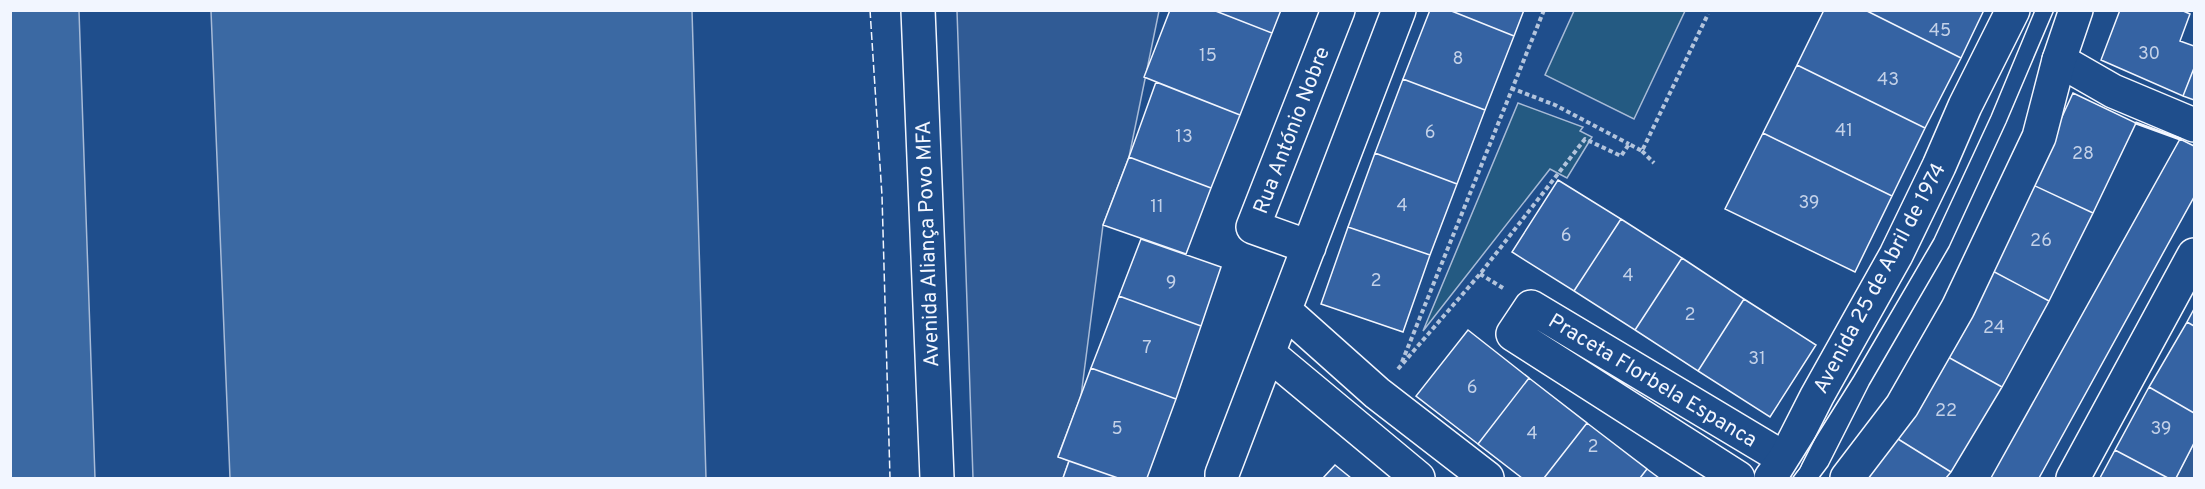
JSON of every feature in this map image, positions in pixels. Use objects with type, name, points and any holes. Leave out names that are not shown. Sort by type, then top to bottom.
[{"type":"street","name":"Avenida Aliança Povo MFA","points":[[918,10],[937,478]]},
{"type":"street","name":"Rua António Nobre","points":[[1309,246],[1253,227],[1338,10]]},
{"type":"street","points":[[1222,478],[1399,10]]},
{"type":"street","name":"Avenida 25 de Abril de 1974","points":[[1778,469],[1896,255],[1965,106],[2013,10]]},
{"type":"street","points":[[1847,478],[1902,406],[1958,308],[2039,136],[2059,60],[2076,10]]},
{"type":"street","points":[[2059,60],[2112,91],[2194,124]]},
{"type":"street","points":[[2073,478],[2194,255]]},
{"type":"street","name":"Praceta Florbela Espanca","points":[[1738,478],[1514,334],[1531,306],[1778,469]]},
{"type":"street","points":[[1285,311],[1377,393],[1487,478]]},
{"type":"street","points":[[1269,354],[1418,478]]},
{"type":"path","points":[[1401,366],[1544,10]]},
{"type":"path","points":[[1642,151],[1708,14]]},
{"type":"path","points":[[1511,88],[1555,105],[1642,151],[1654,163]]},
{"type":"path","points":[[1377,393],[1480,274],[1585,139],[1621,156],[1629,144]]},
{"type":"shaded area","points":[[10,11],[79,11],[95,478],[11,478]]},
{"type":"shaded area","points":[[211,11],[692,11],[706,478],[230,478]]},
{"type":"shaded area","points":[[957,11],[1159,11],[1129,157],[1103,225],[1081,396],[1058,456],[1069,461],[1063,478],[973,478]]},
{"type":"shaded area","points":[[1574,11],[1685,11],[1634,119],[1545,75]]},
{"type":"shaded area","points":[[1518,103],[1583,127],[1580,131],[1592,137],[1567,178],[1550,169],[1423,331]]},
{"type":"shaded area","points":[[2194,443],[2194,478],[2176,478]]},
{"type":"building","points":[[1170,10],[1213,10],[1272,33],[1240,115],[1144,77]]},
{"type":"building","points":[[1213,10],[1281,10],[1272,33]]},
{"type":"building","points":[[1430,10],[1449,10],[1514,36],[1485,110],[1403,79]]},
{"type":"building","points":[[1449,10],[1524,10],[1514,36]]},
{"type":"building","points":[[1824,10],[1865,10],[1961,58],[1925,128],[1797,65]]},
{"type":"building","points":[[1865,10],[1984,10],[1961,58]]},
{"type":"building","points":[[2120,10],[2181,10],[2190,14],[2180,41],[2194,46],[2194,68],[2183,96],[2101,60]]},
{"type":"building","points":[[1797,65],[1925,128],[1892,196],[1763,133]]},
{"type":"building","points":[[2194,68],[2194,100],[2183,96]]},
{"type":"building","points":[[1403,79],[1485,110],[1457,184],[1375,153]]},
{"type":"building","points":[[1156,82],[1240,115],[1211,188],[1129,157]]},
{"type":"building","points":[[2073,93],[2136,123],[2093,213],[2031,184]]},
{"type":"building","points":[[1763,133],[1892,196],[1855,272],[1725,209]]},
{"type":"building","points":[[2180,139],[2194,146],[2194,197],[2039,478],[1991,478]]},
{"type":"building","points":[[1375,153],[1457,184],[1430,255],[1348,227]]},
{"type":"building","points":[[1129,157],[1211,188],[1186,254],[1103,225]]},
{"type":"building","points":[[1558,180],[1621,219],[1574,291],[1512,252]]},
{"type":"building","points":[[2031,184],[2093,213],[2049,301],[1987,268]]},
{"type":"building","points":[[1621,219],[1682,258],[1635,330],[1574,291]]},
{"type":"building","points":[[1348,227],[1430,255],[1403,332],[1321,304]]},
{"type":"building","points":[[1141,239],[1221,267],[1201,326],[1119,296]]},
{"type":"building","points":[[1682,258],[1744,299],[1698,371],[1635,330]]},
{"type":"building","points":[[1987,268],[2049,301],[2002,387],[1939,352]]},
{"type":"building","points":[[1119,296],[1201,326],[1176,399],[1091,368]]},
{"type":"building","points":[[1744,299],[1816,345],[1770,417],[1698,371]]},
{"type":"building","points":[[2194,309],[2194,326],[2187,322]]},
{"type":"building","points":[[2187,322],[2194,326],[2194,413],[2149,387]]},
{"type":"building","points":[[1468,330],[1529,378],[1478,444],[1416,396]]},
{"type":"building","points":[[1939,352],[2002,387],[1951,472],[1890,434]]},
{"type":"building","points":[[1091,368],[1176,399],[1147,478],[1118,478],[1058,457]]},
{"type":"building","points":[[1529,378],[1587,423],[1544,478],[1522,478],[1478,444]]},
{"type":"building","points":[[2149,387],[2194,413],[2194,443],[2176,478],[2168,478],[2115,450]]},
{"type":"building","points":[[1587,423],[1647,469],[1640,478],[1544,478]]},
{"type":"building","points":[[1890,434],[1951,472],[1946,478],[1860,478]]},
{"type":"building","points":[[2115,450],[2168,478],[2100,478]]},
{"type":"building","points":[[1069,461],[1118,478],[1063,478]]},
{"type":"building","points":[[1335,465],[1351,478],[1323,478]]},
{"type":"building","points":[[1647,469],[1659,478],[1640,478]]},
{"type":"tram line","points":[[1790,478],[1854,376],[1934,239],[1991,116],[2035,10]]},
{"type":"tram line","points":[[1819,478],[1828,466],[1869,385],[1949,247],[2006,123],[2054,10]]},
{"type":"fence","points":[[870,10],[882,196],[890,478]]},
{"type":"wall","points":[[2136,123],[2180,139]]}]
